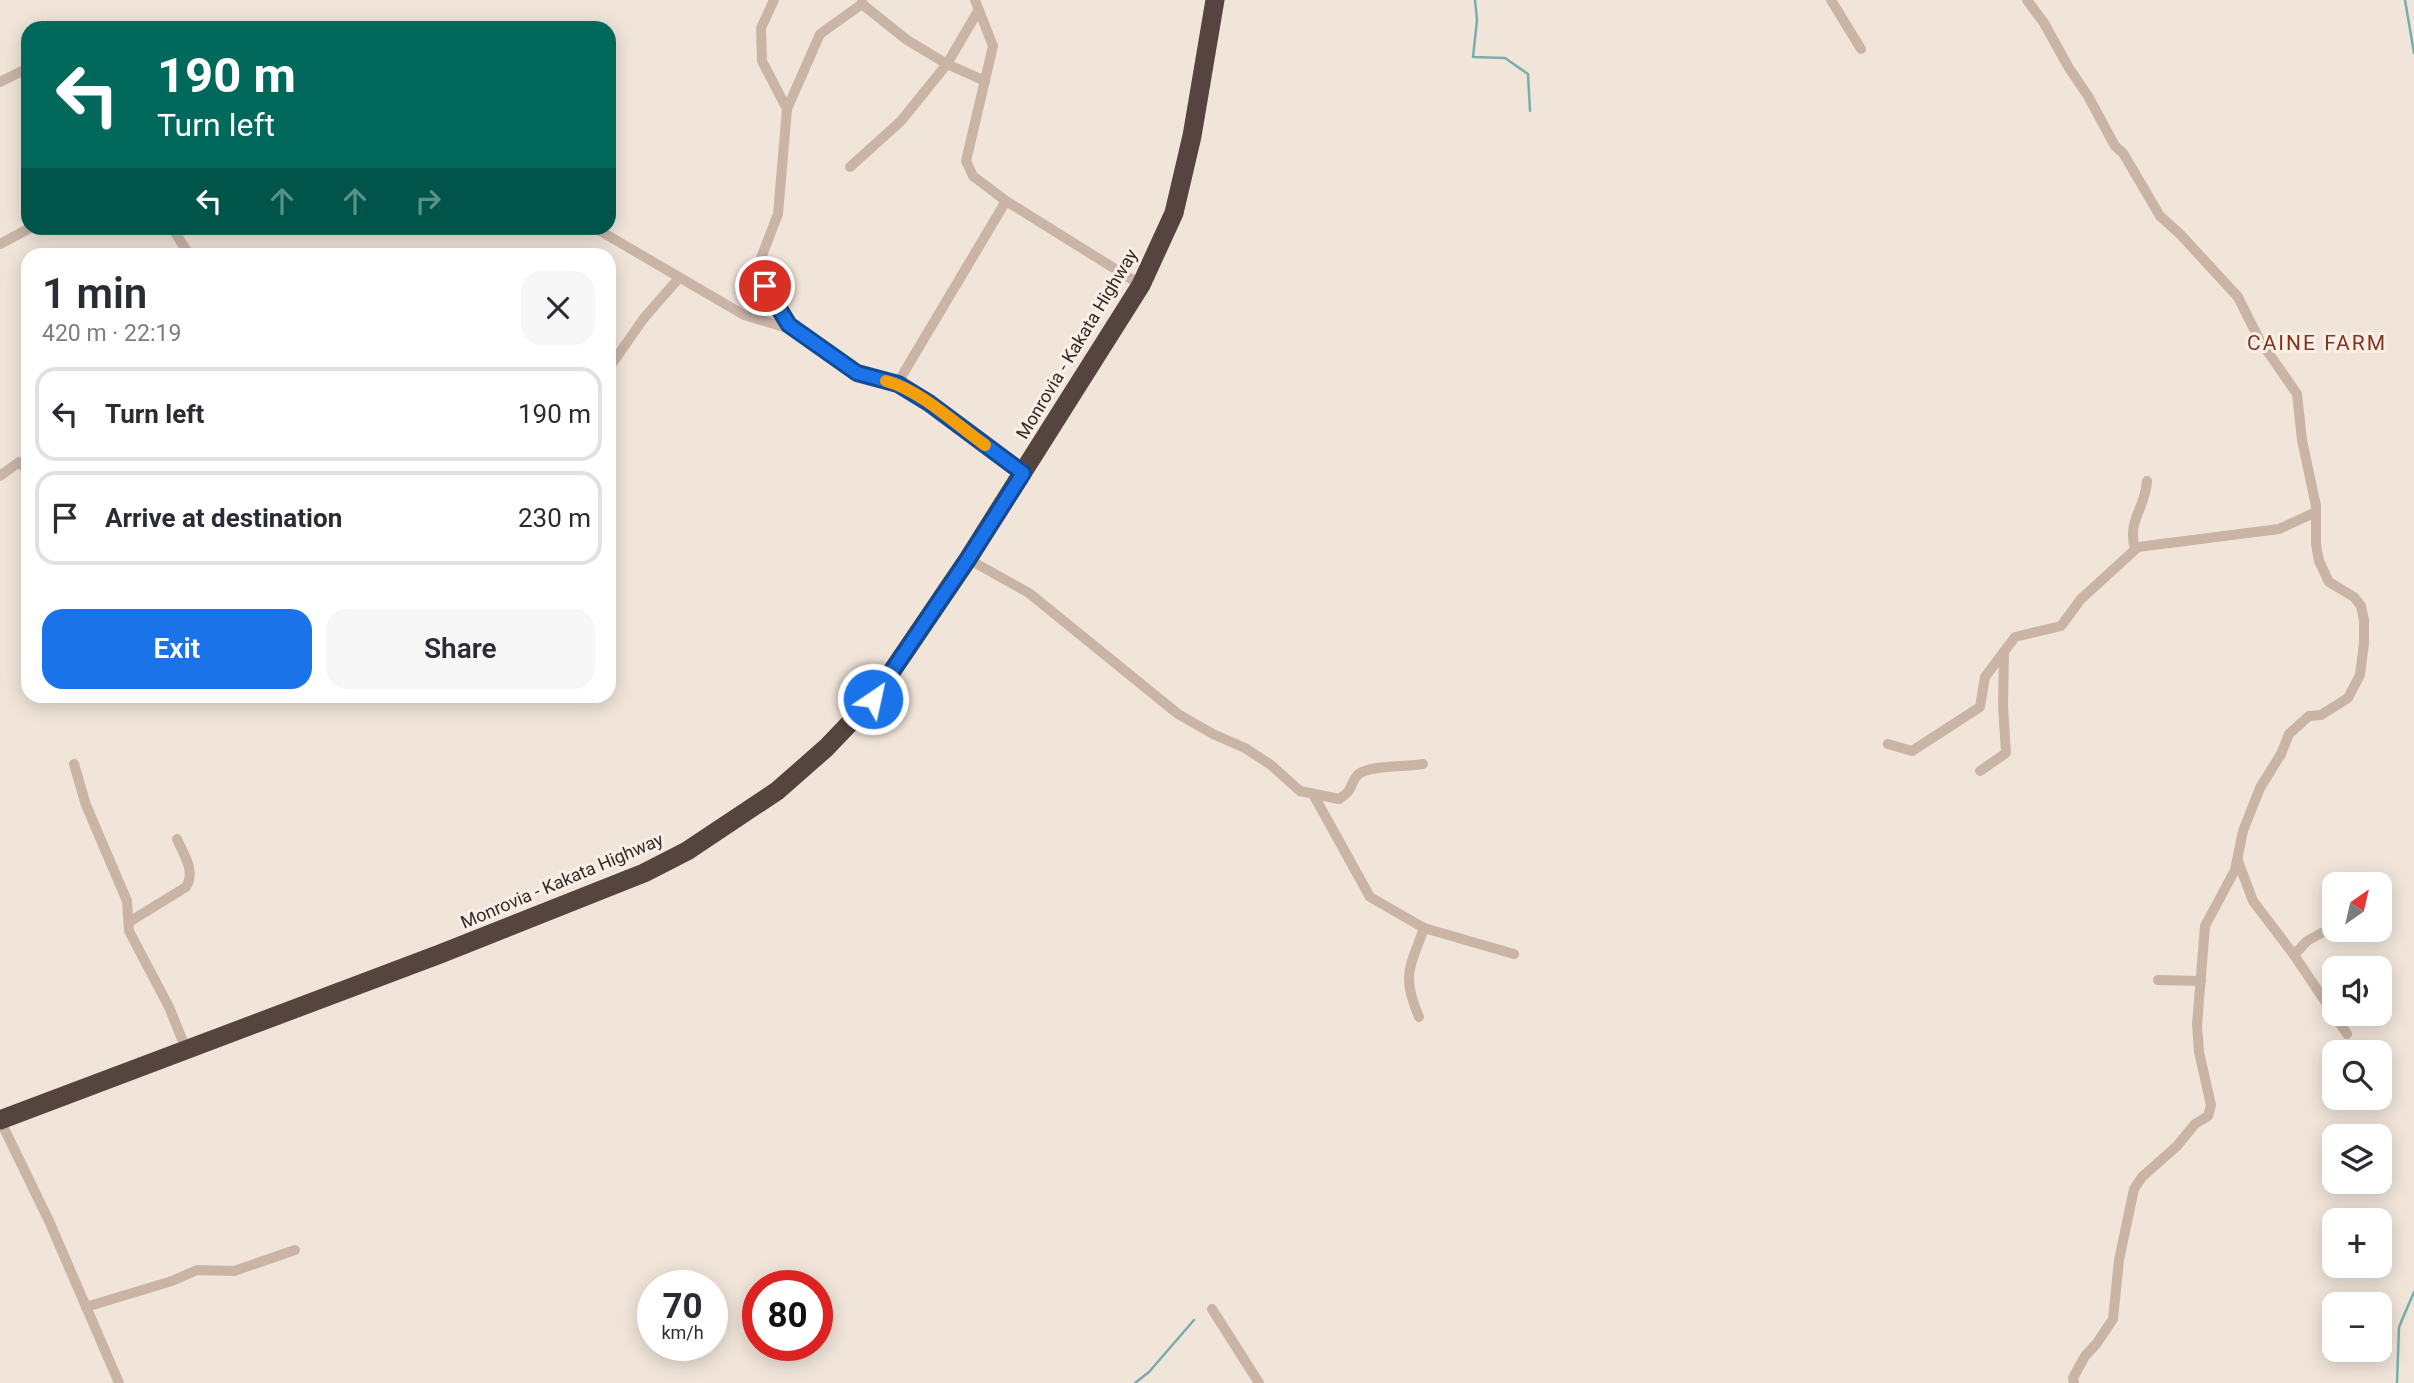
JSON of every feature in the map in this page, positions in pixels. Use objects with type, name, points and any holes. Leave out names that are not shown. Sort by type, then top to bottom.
[{"type":"highway","name":"Monrovia - Kakata Highway","points":[[0,1120],[440,954],[645,873],[687,851],[778,791],[826,748],[873,699],[968,559],[1141,285],[1174,213],[1192,136],[1215,0]]},
{"type":"street","points":[[774,0],[761,28],[762,61],[787,109]]},
{"type":"street","points":[[1830,0],[1861,49]]},
{"type":"street","points":[[2026,0],[2044,23],[2115,146],[2123,153],[2160,216],[2229,286],[2259,340],[2290,381],[2297,394],[2302,440],[2313,488],[2319,561],[2329,582],[2354,597],[2361,606],[2364,620],[2360,675],[2348,698],[2321,715],[2309,716],[2289,734],[2281,754],[2260,788],[2244,831],[2235,870],[2205,926],[2197,1025],[2199,1052],[2211,1105],[2208,1116],[2195,1124],[2177,1146],[2142,1177],[2134,1189],[2119,1260],[2113,1319],[2085,1356],[2073,1378],[2074,1383]]},
{"type":"street","points":[[985,81],[947,64],[907,40],[862,2],[820,34],[787,109],[778,214],[756,271],[789,325],[857,373],[898,384],[929,403],[1023,473]]},
{"type":"street","points":[[976,6],[993,46],[966,161],[973,176],[1006,201],[1141,285]]},
{"type":"street","points":[[850,167],[901,121],[947,64],[976,6]]},
{"type":"street","points":[[0,82],[21,72]]},
{"type":"street","points":[[898,384],[1006,201]]},
{"type":"street","points":[[0,244],[21,233]]},
{"type":"street","points":[[607,235],[744,315],[791,329]]},
{"type":"street","points":[[616,358],[644,318],[679,278]]},
{"type":"street","points":[[0,476],[19,462],[21,464]]},
{"type":"street","points":[[2135,549],[2131,531],[2146,498],[2147,481]]},
{"type":"street","points":[[1888,744],[1912,751],[1980,707],[1985,677],[2015,637],[2061,626],[2081,599],[2137,547],[2279,529],[2316,512]]},
{"type":"street","points":[[968,559],[1029,593],[1178,714],[1245,748],[1271,765],[1300,791],[1339,799],[1348,792],[1352,780],[1363,771],[1423,764]]},
{"type":"street","points":[[1980,771],[2006,753],[2004,652]]},
{"type":"street","points":[[74,764],[86,805],[127,901],[129,931],[169,1007],[186,1049]]},
{"type":"street","points":[[1313,794],[1370,897],[1424,928],[1514,954]]},
{"type":"street","points":[[129,922],[186,887],[190,881],[191,872],[177,839]]},
{"type":"street","points":[[2238,861],[2253,901],[2294,955],[2347,1034]]},
{"type":"street","points":[[1419,1017],[1409,994],[1408,975],[1424,928]]},
{"type":"street","points":[[2294,955],[2307,941],[2322,933]]},
{"type":"street","points":[[2158,981],[2201,981]]},
{"type":"street","points":[[0,1120],[50,1221],[115,1380]]},
{"type":"street","points":[[86,1307],[172,1281],[197,1270],[234,1271],[295,1250]]},
{"type":"street","points":[[1212,1310],[1259,1383]]},
{"type":"waterway","points":[[1475,0],[1477,20],[1473,57],[1505,58],[1528,74],[1530,111]]},
{"type":"waterway","points":[[2405,0],[2414,53]]},
{"type":"waterway","points":[[2397,1383],[2399,1327],[2414,1292]]},
{"type":"waterway","points":[[1135,1383],[1149,1372],[1194,1320]]},
{"type":"slow traffic","points":[[886,381],[898,384],[929,403],[985,445]]},
{"type":"district","name":"CAINE FARM","points":[[2317,343]]},
{"type":"route","points":[[765,286],[789,325],[857,373],[898,384],[929,403],[1023,473],[873,699]]}]
